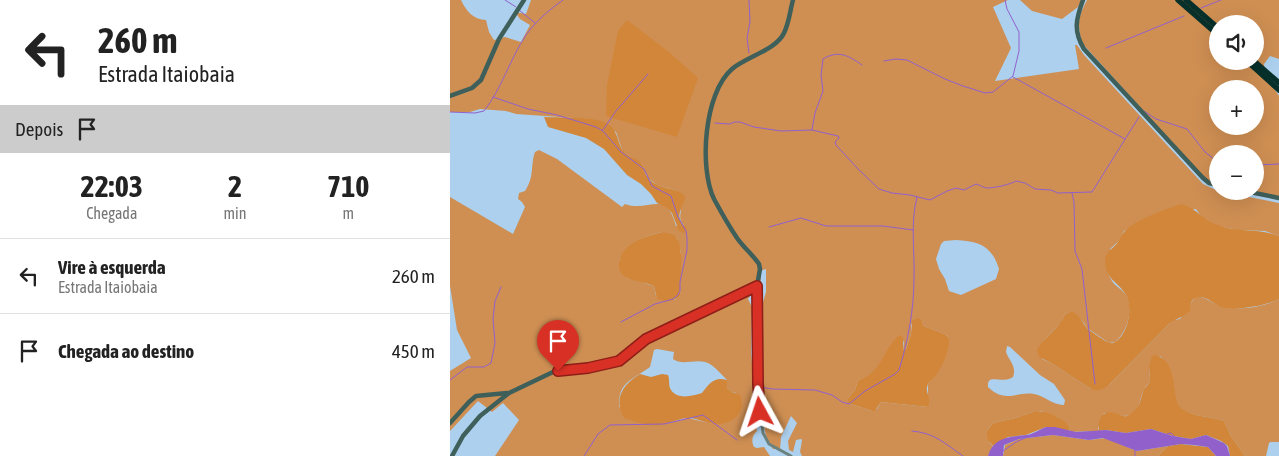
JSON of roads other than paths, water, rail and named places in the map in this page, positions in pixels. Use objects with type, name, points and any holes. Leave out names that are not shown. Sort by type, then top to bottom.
[{"type":"highway","points":[[1178,0],[1209,27]]},
{"type":"highway","points":[[1186,0],[1209,20]]},
{"type":"highway","points":[[1257,70],[1279,90]]},
{"type":"highway","points":[[1264,70],[1279,83]]},
{"type":"street","points":[[450,96],[472,88],[481,80],[499,39],[524,0]]},
{"type":"street","points":[[791,456],[769,444],[763,433],[758,384],[757,286],[759,264],[737,238],[715,200],[708,182],[706,162],[708,120],[713,100],[726,76],[738,65],[773,45],[782,37],[786,29],[793,0]]},
{"type":"street","points":[[1083,0],[1077,16],[1076,26],[1084,49],[1209,183]]},
{"type":"street","points":[[1264,195],[1279,198]]},
{"type":"street","points":[[452,456],[463,436],[480,416],[509,393],[553,372],[619,361],[646,339],[757,286]]},
{"type":"street","points":[[450,423],[476,396],[509,393]]},
{"type":"waterway","points":[[505,0],[516,7]]},
{"type":"waterway","points":[[450,112],[475,113],[484,111],[496,93],[526,35],[543,16],[563,0]]},
{"type":"waterway","points":[[749,0],[750,22],[747,38],[749,53]]},
{"type":"waterway","points":[[884,61],[907,60],[963,86],[985,93],[993,92],[1013,76],[1019,51],[1019,32],[1007,9],[1005,0]]},
{"type":"waterway","points":[[1201,8],[1221,0]]},
{"type":"waterway","points":[[519,10],[535,23]]},
{"type":"waterway","points":[[1106,48],[1184,16]]},
{"type":"waterway","points":[[812,130],[815,113],[823,91],[821,75],[823,59],[838,54],[862,65]]},
{"type":"waterway","points":[[603,130],[616,111],[648,74]]},
{"type":"waterway","points":[[1013,77],[1125,139]]},
{"type":"waterway","points":[[493,97],[528,109],[557,115],[596,127],[603,131],[621,152],[644,169],[652,186],[671,196],[678,217],[686,231],[687,238],[687,250],[680,282],[680,291],[673,299],[655,304],[621,322]]},
{"type":"waterway","points":[[1144,111],[1156,119],[1187,129],[1209,155]]},
{"type":"waterway","points":[[715,123],[730,124],[740,122],[754,127],[781,131],[812,130],[838,136],[839,138],[835,142],[836,145],[879,189],[930,200],[956,188],[964,190],[976,184],[985,188],[991,188],[1016,181],[1025,183],[1035,189],[1051,190],[1058,193],[1092,192],[1139,117]]},
{"type":"waterway","points":[[1264,165],[1279,164]]},
{"type":"waterway","points":[[1072,193],[1074,202],[1075,251],[1082,269],[1095,384]]},
{"type":"waterway","points":[[760,387],[815,390],[832,395],[842,402],[849,404],[865,391],[899,370],[912,313],[914,290],[913,227],[917,197]]},
{"type":"waterway","points":[[769,227],[801,218],[826,226],[883,226],[913,230]]},
{"type":"waterway","points":[[450,380],[467,367],[484,367],[491,363],[495,343],[493,319],[495,301],[501,287]]},
{"type":"waterway","points":[[584,456],[598,434],[610,425],[664,424],[703,415],[737,440]]},
{"type":"waterway","points":[[912,431],[933,436],[963,456]]},
{"type":"waterway","points":[[1167,434],[1171,433],[1176,438]]},
{"type":"waterway","points":[[1003,451],[1025,438]]},
{"type":"waterway","points":[[1135,450],[1135,456]]}]
